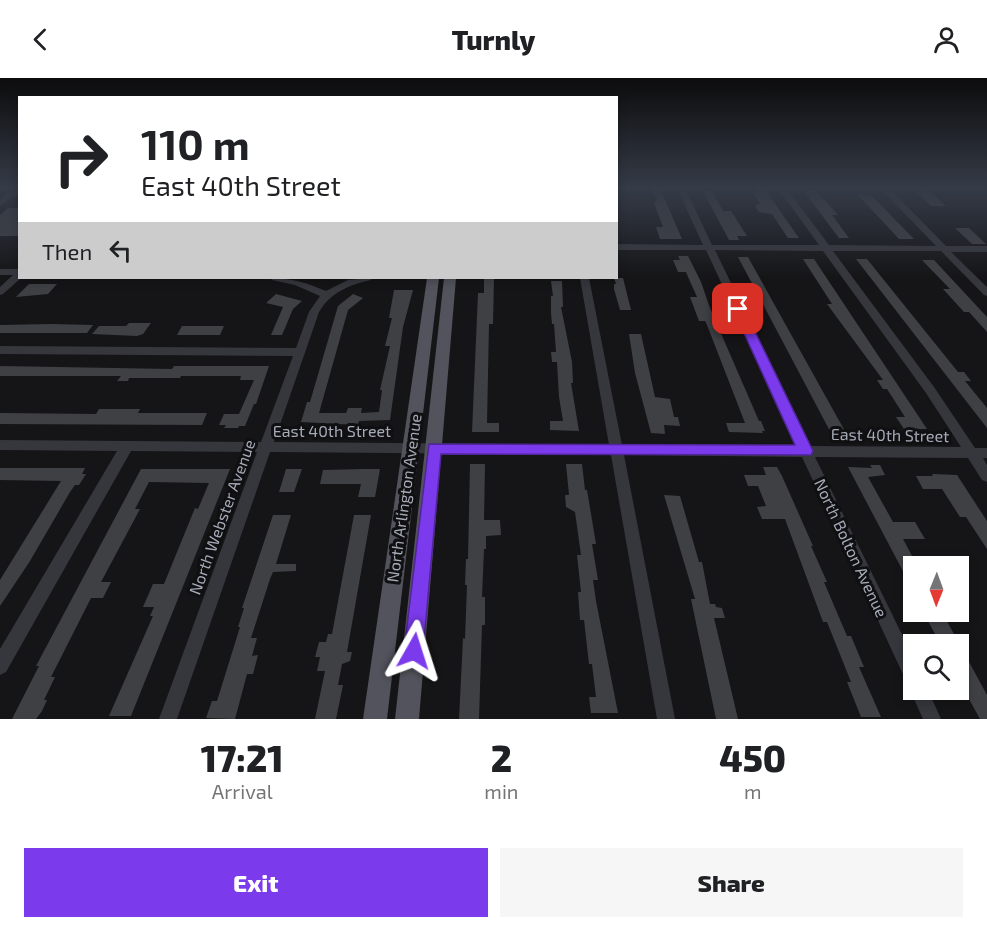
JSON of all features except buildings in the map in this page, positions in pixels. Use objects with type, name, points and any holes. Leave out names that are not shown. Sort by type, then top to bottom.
[{"type":"main road","name":"North Arlington Avenue","points":[[375,719],[433,279]]},
{"type":"main road","name":"North Arlington Avenue","points":[[407,719],[450,279]]},
{"type":"street","name":"North Bolton Avenue","points":[[695,218],[903,656]]},
{"type":"street","points":[[804,218],[930,390],[987,476]]},
{"type":"street","points":[[913,218],[987,293]]},
{"type":"street","points":[[618,247],[987,249]]},
{"type":"street","points":[[0,272],[18,273]]},
{"type":"street","points":[[0,292],[18,275]]},
{"type":"street","points":[[280,279],[298,283],[327,295],[343,285],[364,279]]},
{"type":"street","points":[[585,279],[666,719]]},
{"type":"street","name":"North Webster Avenue","points":[[168,719],[314,312],[327,295]]},
{"type":"street","points":[[0,350],[300,352]]},
{"type":"street","name":"East 40th Street","points":[[0,445],[987,453]]},
{"type":"street","points":[[0,666],[127,446]]},
{"type":"street","points":[[923,700],[932,719]]},
{"type":"route","points":[[414,651],[434,448],[806,451],[738,309]]}]
